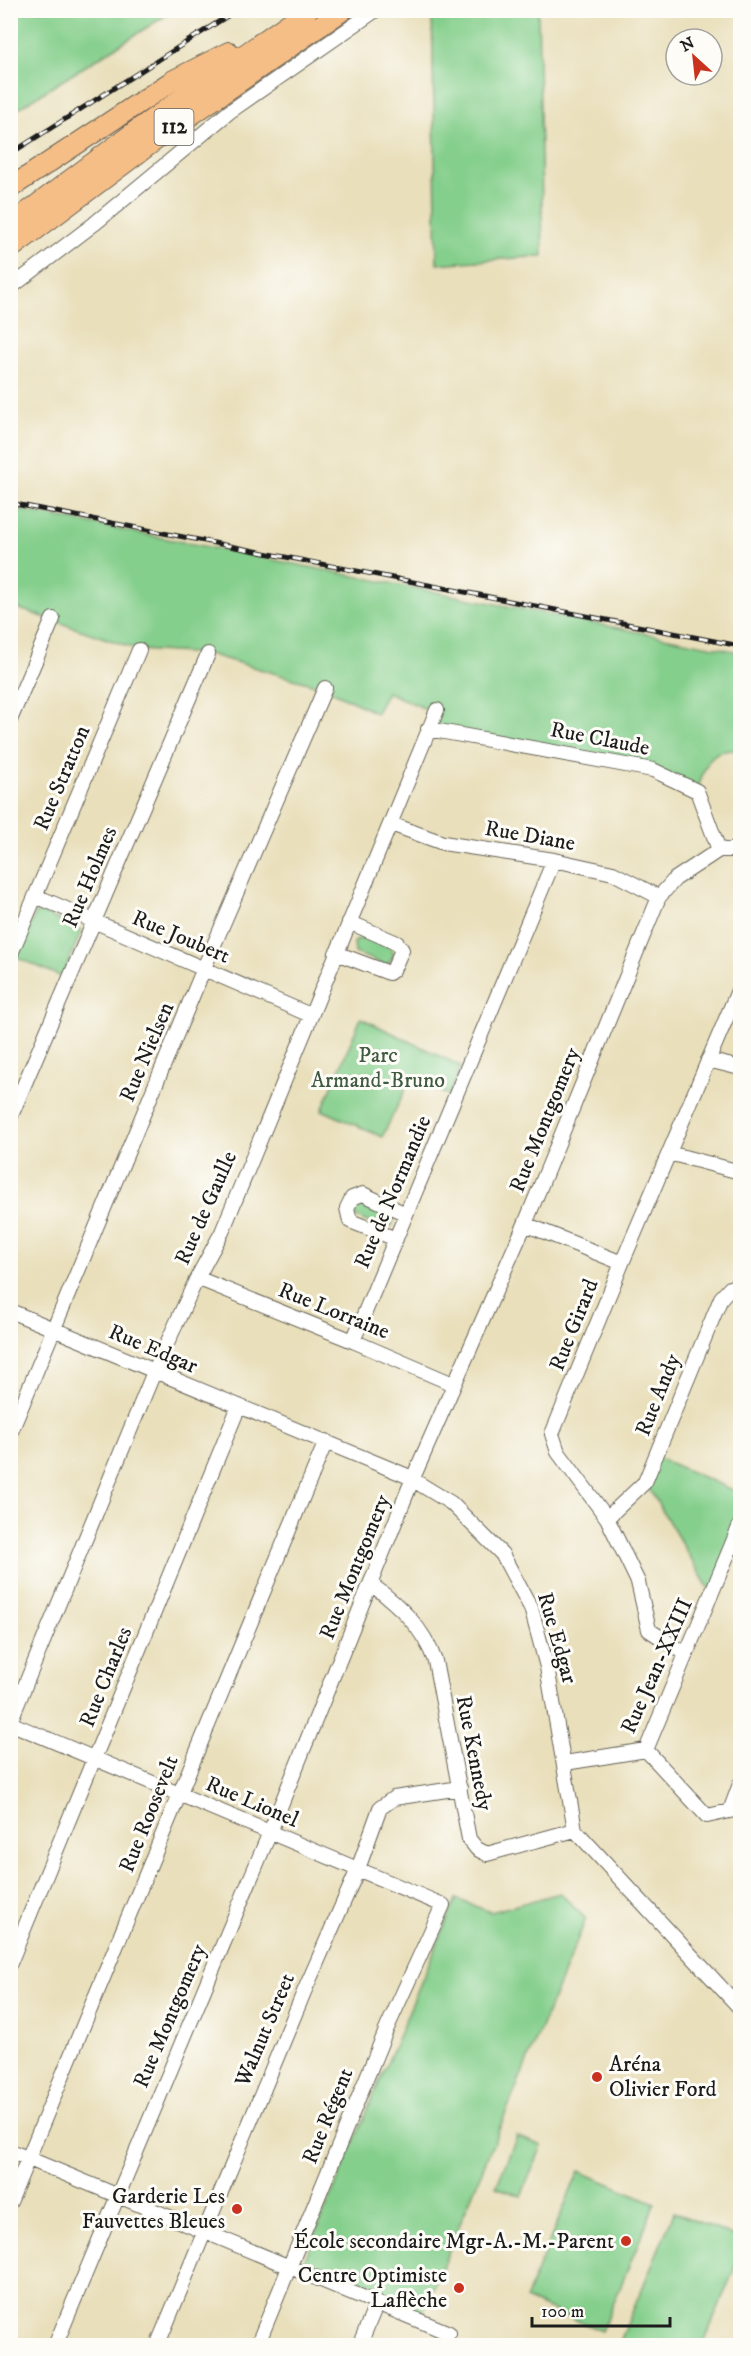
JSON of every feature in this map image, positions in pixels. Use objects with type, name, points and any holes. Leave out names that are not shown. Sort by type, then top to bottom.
[{"type":"highway","name":"112","points":[[10,249],[165,133],[343,10]]},
{"type":"highway","name":"112","points":[[10,225],[137,130],[302,15]]},
{"type":"highway","points":[[10,188],[172,81],[302,15]]},
{"type":"street","points":[[10,288],[94,224],[219,120],[376,10]]},
{"type":"street","points":[[10,720],[53,619]]},
{"type":"street","name":"Rue Stratton","points":[[10,956],[139,650]]},
{"type":"street","name":"Rue Holmes","points":[[10,1118],[208,654]]},
{"type":"street","name":"Rue Nielsen","points":[[10,1434],[204,969],[325,688]]},
{"type":"street","name":"Rue de Gaulle","points":[[10,1723],[154,1372],[197,1278],[222,1232],[437,710]]},
{"type":"street","name":"Rue Claude","points":[[428,729],[653,770],[697,790],[718,850]]},
{"type":"street","name":"Rue Diane","points":[[391,824],[443,843],[554,860],[613,873],[659,897]]},
{"type":"street","points":[[718,850],[741,850]]},
{"type":"street","name":"Rue Montgomery","points":[[55,2346],[270,1832],[413,1479],[525,1224],[659,897],[675,879],[718,850]]},
{"type":"street","name":"Rue de Normandie","points":[[354,1341],[554,860]]},
{"type":"street","name":"Rue Joubert","points":[[36,896],[310,1015]]},
{"type":"street","points":[[336,952],[389,973],[393,970],[402,950],[401,946],[349,922]]},
{"type":"street","name":"Rue Girard","points":[[686,1654],[649,1630],[638,1582],[607,1518],[558,1452],[552,1434],[622,1263],[741,986]]},
{"type":"street","points":[[708,1060],[741,1068]]},
{"type":"street","points":[[669,1153],[741,1172]]},
{"type":"street","points":[[396,1239],[350,1221],[347,1208],[352,1198],[363,1194],[406,1214]]},
{"type":"street","points":[[525,1224],[622,1263]]},
{"type":"street","name":"Rue Lorraine","points":[[197,1278],[354,1341],[453,1384]]},
{"type":"street","name":"Rue Andy","points":[[607,1518],[645,1482],[721,1298],[729,1288],[741,1285]]},
{"type":"street","name":"Rue Edgar","points":[[10,1311],[413,1479],[451,1503],[502,1554],[531,1608],[547,1667],[575,1830]]},
{"type":"street","name":"Rue Charles","points":[[10,1963],[239,1407]]},
{"type":"street","name":"Rue Roosevelt","points":[[10,2202],[326,1442]]},
{"type":"street","name":"Rue Jean-XXIII","points":[[565,1764],[646,1750],[739,1534]]},
{"type":"street","name":"Rue Kennedy","points":[[372,1584],[400,1606],[413,1620],[429,1646],[435,1661],[469,1839],[477,1849],[488,1854],[575,1830]]},
{"type":"street","name":"Rue Lionel","points":[[10,1723],[443,1905]]},
{"type":"street","points":[[646,1750],[707,1816],[730,1811],[741,1784]]},
{"type":"street","name":"Walnut Street","points":[[157,2346],[288,2030],[358,1869],[380,1808],[394,1798],[460,1788]]},
{"type":"street","points":[[575,1830],[738,2001]]},
{"type":"street","name":"Rue Régent","points":[[257,2346],[387,2028],[443,1905]]},
{"type":"street","points":[[10,2151],[449,2333]]},
{"type":"street","points":[[359,2346],[377,2303]]},
{"type":"green space","points":[[11,10],[173,10],[173,11],[11,113]]},
{"type":"green space","points":[[432,11],[538,11],[543,256],[437,264]]},
{"type":"green space","points":[[11,508],[740,652],[740,751],[721,751],[710,759],[697,791],[653,770],[439,730],[436,710],[428,710],[387,692],[376,713],[325,688],[208,654],[139,650],[11,606]]},
{"type":"green space","points":[[36,912],[82,930],[62,977],[16,957]]},
{"type":"green space","points":[[365,936],[391,948],[394,955],[389,963],[386,965],[355,953],[354,942]]},
{"type":"green space","name":"Parc Armand-Bruno","points":[[361,1018],[461,1066],[449,1095],[410,1081],[382,1137],[322,1110]]},
{"type":"green space","points":[[366,1200],[392,1213],[394,1217],[392,1226],[383,1229],[356,1217],[354,1213],[357,1203]]},
{"type":"green space","points":[[656,1457],[740,1493],[740,1525],[712,1594],[645,1482]]},
{"type":"green space","points":[[560,1893],[586,1919],[421,2318],[379,2294],[304,2261],[456,1899],[491,1912]]},
{"type":"green space","points":[[517,2136],[542,2146],[521,2196],[496,2187]]},
{"type":"green space","points":[[579,2171],[655,2203],[602,2331],[525,2299]]},
{"type":"green space","points":[[674,2212],[740,2239],[740,2255],[703,2345],[637,2345],[621,2339]]},
{"type":"railway","points":[[10,154],[237,10]]},
{"type":"railway","points":[[10,503],[740,646]]},
{"type":"place","name":"Aréna Olivier Ford","points":[[597,2077]]},
{"type":"place","name":"Garderie Les Fauvettes Bleues","points":[[237,2209]]},
{"type":"place","name":"École secondaire Mgr-A.-M.-Parent","points":[[626,2241]]},
{"type":"place","name":"Centre Optimiste Laflèche","points":[[459,2288]]}]
